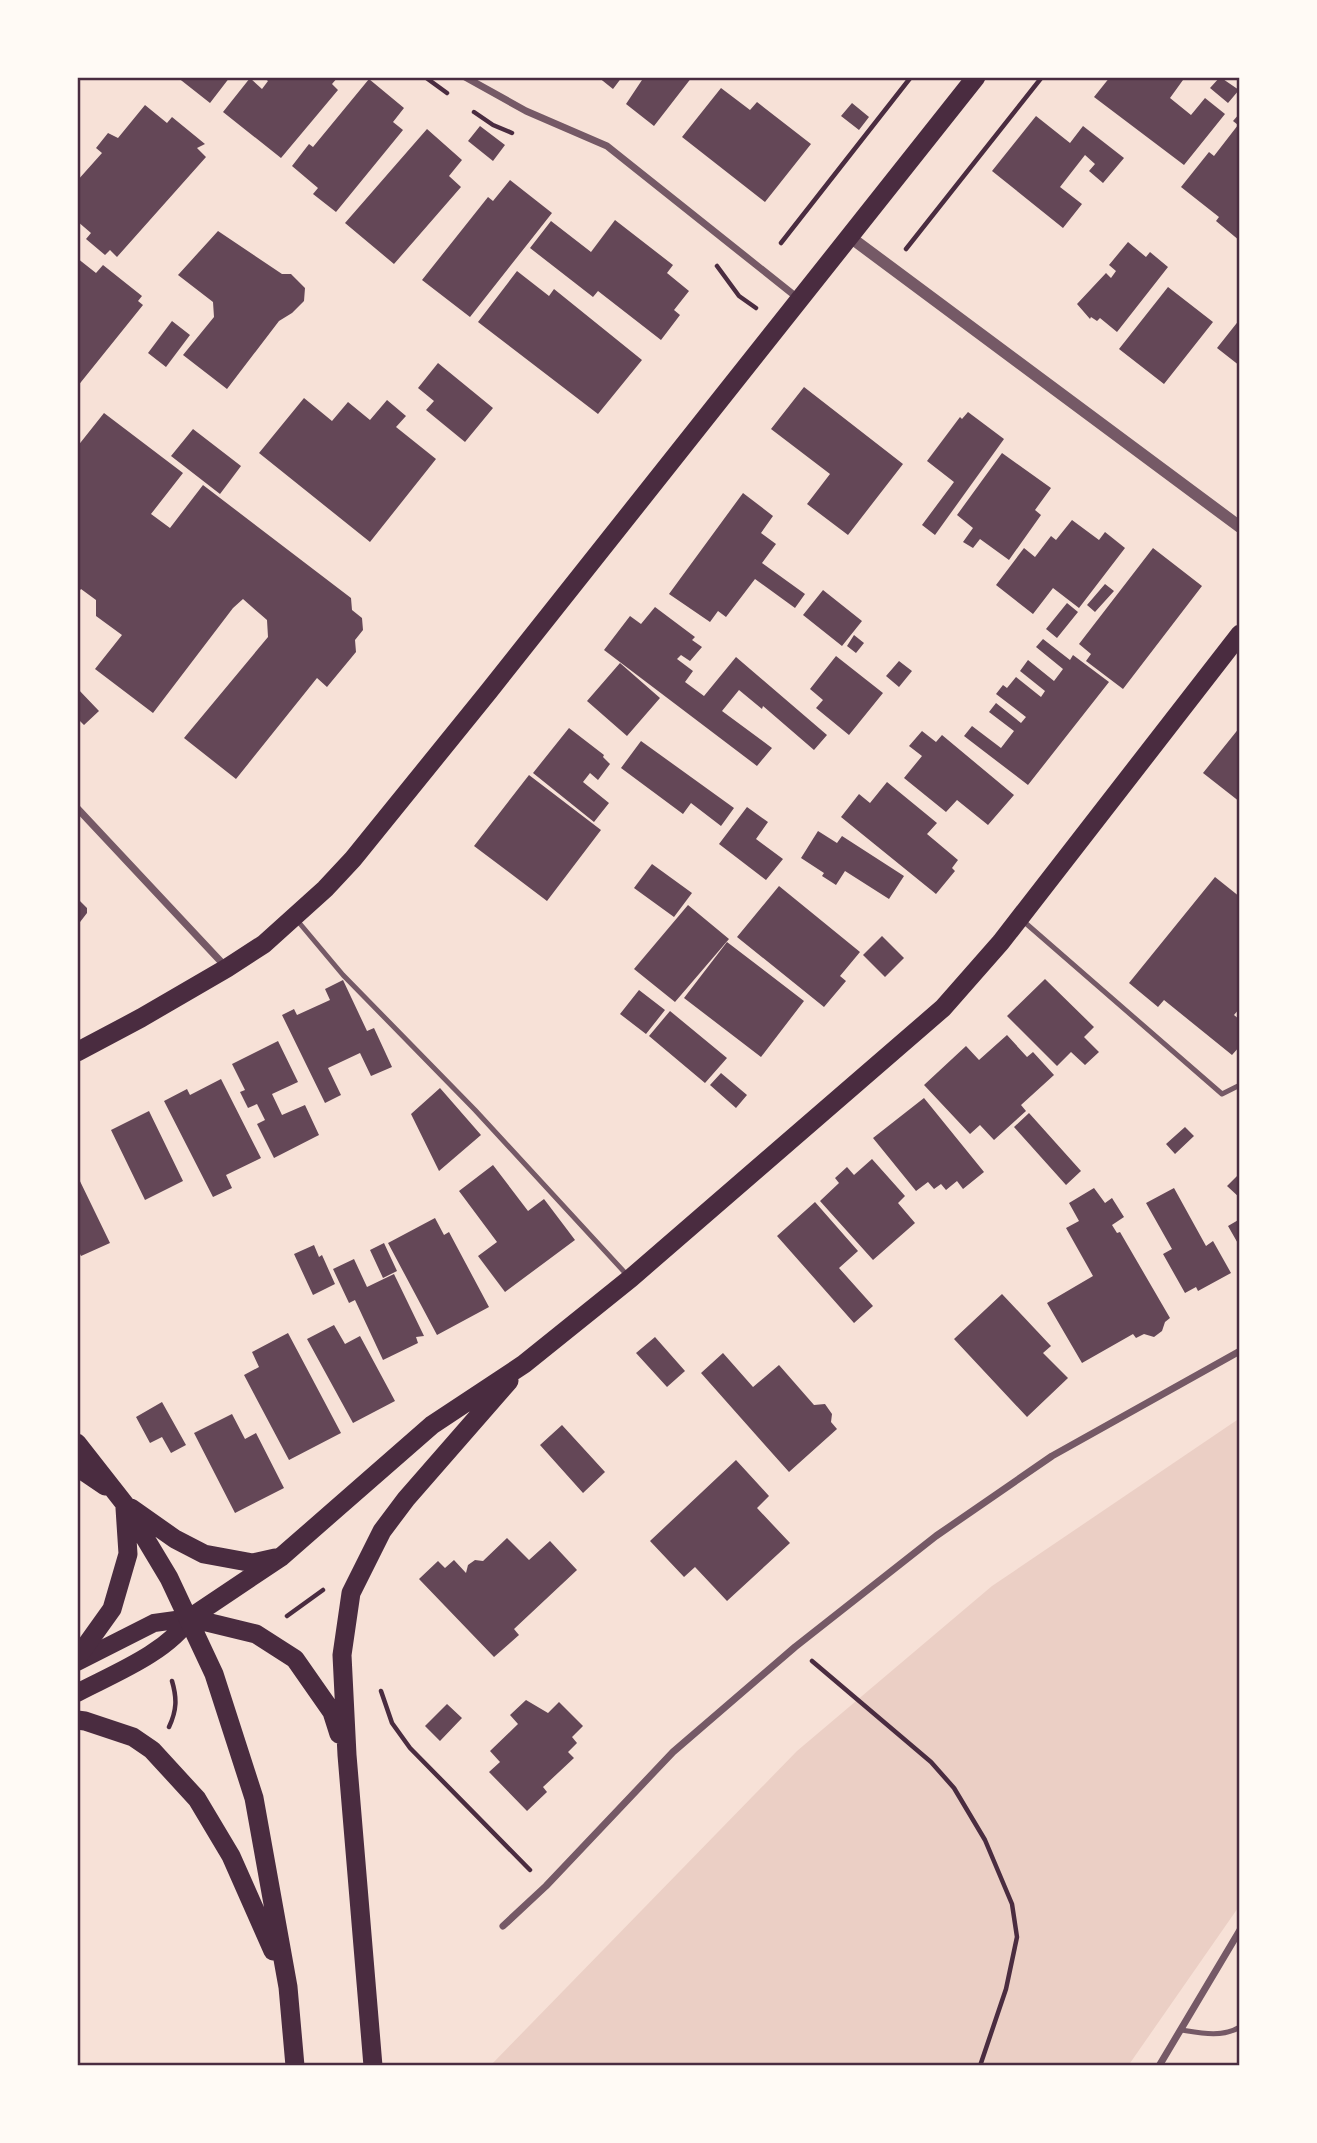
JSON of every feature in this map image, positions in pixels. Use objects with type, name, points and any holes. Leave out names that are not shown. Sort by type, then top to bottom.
[{"type":"highway","points":[[77,1052],[227,968],[264,944],[295,918],[353,859],[976,77]]},
{"type":"highway","points":[[190,1618],[281,1557],[432,1425],[524,1364],[631,1278],[943,1007],[1019,918],[1240,634]]},
{"type":"highway","points":[[373,2066],[347,1755],[342,1655],[351,1593],[382,1531],[406,1499],[524,1364]]},
{"type":"highway","points":[[77,1443],[124,1503],[169,1578],[214,1674],[254,1797],[288,1987],[295,2066]]},
{"type":"highway","points":[[77,1467],[175,1539],[204,1555],[253,1563],[281,1557]]},
{"type":"highway","points":[[77,1660],[116,1601],[128,1554],[124,1503]]},
{"type":"highway","points":[[190,1618],[256,1634],[295,1659],[332,1712],[347,1755]]},
{"type":"highway","points":[[77,1720],[133,1737],[152,1750],[197,1799],[231,1856],[288,1987]]},
{"type":"main road","points":[[77,1660],[154,1623],[190,1618]]},
{"type":"main road","points":[[77,1693],[155,1651],[183,1628],[190,1618]]},
{"type":"street","points":[[465,77],[526,111],[607,146],[799,300]]},
{"type":"street","points":[[850,237],[1240,527]]},
{"type":"street","points":[[77,808],[227,968]]},
{"type":"street","points":[[503,1926],[546,1886],[673,1752],[795,1647],[936,1536],[1052,1456],[1240,1351]]},
{"type":"street","points":[[1159,2066],[1240,1930]]},
{"type":"lane","points":[[295,918],[343,975],[475,1110],[631,1278]]},
{"type":"lane","points":[[1019,918],[1222,1094],[1240,1085]]},
{"type":"lane","points":[[1181,2030],[1210,2035],[1240,2027]]},
{"type":"path","points":[[425,77],[448,93]]},
{"type":"path","points":[[781,243],[911,77]]},
{"type":"path","points":[[892,267],[1042,77]]},
{"type":"path","points":[[471,109],[493,125],[517,135]]},
{"type":"path","points":[[715,262],[739,296]]},
{"type":"path","points":[[287,1616],[328,1586]]},
{"type":"path","points":[[795,1647],[931,1762],[954,1788],[985,1840],[1012,1904],[1017,1937],[1006,1989],[980,2066]]},
{"type":"path","points":[[169,1727],[175,1716],[176,1704],[172,1681]]},
{"type":"path","points":[[381,1691],[392,1723],[410,1748],[546,1886]]},
{"type":"shaded area","points":[[1240,1418],[1240,1905],[1128,2066],[490,2066],[797,1751],[992,1586]]},
{"type":"building","points":[[177,77],[230,77],[210,103]]},
{"type":"building","points":[[263,77],[338,77],[332,84],[338,90],[281,158],[223,112],[250,78],[262,89],[268,81]]},
{"type":"building","points":[[598,77],[622,77],[613,89]]},
{"type":"building","points":[[644,77],[692,77],[654,126],[626,104]]},
{"type":"building","points":[[1110,77],[1179,77],[1183,80],[1170,98],[1191,115],[1205,98],[1225,114],[1184,165],[1094,97]]},
{"type":"building","points":[[1220,77],[1239,90],[1228,103],[1210,88]]},
{"type":"building","points":[[369,79],[404,108],[393,122],[403,130],[336,212],[313,194],[318,188],[292,166],[309,144],[313,147]]},
{"type":"building","points":[[721,88],[750,110],[757,102],[811,144],[765,202],[682,137]]},
{"type":"building","points":[[852,103],[869,117],[859,130],[841,116]]},
{"type":"building","points":[[145,105],[167,123],[172,117],[205,144],[197,148],[206,157],[117,257],[110,250],[105,255],[86,239],[91,233],[77,221],[77,181],[102,153],[96,148],[108,133],[118,138]]},
{"type":"building","points":[[1240,113],[1240,241],[1216,221],[1219,217],[1181,187],[1209,152],[1214,156],[1238,125],[1233,121]]},
{"type":"building","points":[[1036,116],[1070,143],[1083,126],[1124,158],[1103,183],[1089,171],[1095,164],[1085,155],[1060,187],[1082,204],[1063,228],[992,171]]},
{"type":"building","points":[[480,126],[505,145],[493,161],[468,141]]},
{"type":"building","points":[[427,129],[462,160],[449,176],[461,187],[394,264],[345,223]]},
{"type":"building","points":[[510,180],[552,213],[470,317],[422,280],[488,197],[493,201]]},
{"type":"building","points":[[615,220],[673,265],[667,273],[689,291],[674,310],[680,315],[661,340],[598,291],[593,297],[530,248],[551,221],[591,252]]},
{"type":"building","points":[[218,231],[282,274],[291,274],[305,288],[304,301],[279,321],[227,389],[183,355],[214,317],[213,302],[178,275]]},
{"type":"building","points":[[1128,242],[1146,257],[1150,252],[1168,267],[1117,332],[1100,318],[1097,321],[1091,317],[1090,319],[1077,304],[1106,273],[1111,278],[1116,271],[1109,265]]},
{"type":"building","points":[[77,258],[96,273],[103,265],[142,296],[138,301],[143,305],[77,387]]},
{"type":"building","points":[[517,271],[549,296],[554,289],[642,360],[598,414],[478,322]]},
{"type":"building","points":[[1168,287],[1213,322],[1164,384],[1119,349]]},
{"type":"building","points":[[1240,319],[1240,366],[1217,348]]},
{"type":"building","points":[[172,321],[190,335],[166,367],[148,353]]},
{"type":"building","points":[[438,363],[493,408],[465,442],[426,410],[434,401],[418,388]]},
{"type":"building","points":[[804,387],[903,464],[848,535],[807,504],[830,474],[771,429]]},
{"type":"building","points":[[304,398],[332,421],[348,402],[370,420],[387,400],[406,416],[396,427],[436,459],[370,542],[259,453]]},
{"type":"building","points":[[968,412],[1004,439],[935,535],[922,525],[954,482],[927,461],[960,417],[962,419]]},
{"type":"building","points":[[104,413],[183,473],[151,514],[170,528],[203,485],[351,598],[352,610],[362,618],[363,630],[355,640],[356,652],[327,687],[317,678],[236,779],[184,738],[268,637],[267,620],[243,599],[233,608],[153,713],[95,669],[122,635],[96,616],[96,600],[81,589],[77,594],[77,447]]},
{"type":"building","points":[[193,429],[241,466],[220,494],[171,456]]},
{"type":"building","points":[[1002,453],[1051,488],[1035,510],[1041,515],[1009,560],[980,539],[973,548],[963,542],[973,528],[957,515]]},
{"type":"building","points":[[743,493],[773,516],[761,533],[776,544],[762,563],[805,594],[795,608],[755,579],[726,617],[718,611],[710,622],[669,594]]},
{"type":"building","points":[[1072,520],[1099,540],[1105,532],[1125,548],[1079,608],[1053,588],[1033,614],[996,585],[1024,548],[1035,557],[1051,536],[1056,540]]},
{"type":"building","points":[[1153,548],[1202,586],[1123,689],[1086,661],[1091,654],[1079,644]]},
{"type":"building","points":[[1105,584],[1114,591],[1095,612],[1087,605]]},
{"type":"building","points":[[823,590],[862,621],[842,646],[803,615]]},
{"type":"building","points":[[1067,603],[1078,612],[1057,638],[1046,629]]},
{"type":"building","points":[[655,607],[695,637],[692,640],[702,647],[690,661],[681,655],[677,659],[693,671],[685,682],[704,696],[736,657],[827,735],[814,750],[763,706],[762,709],[739,690],[722,711],[772,748],[757,766],[604,650],[630,616],[641,624]]},
{"type":"building","points":[[854,635],[864,643],[856,653],[847,646]]},
{"type":"building","points":[[1043,639],[1070,660],[1073,655],[1109,682],[1028,785],[964,736],[972,726],[1001,748],[1014,731],[989,712],[996,703],[1021,723],[1026,717],[996,694],[1003,685],[1007,688],[1016,677],[1041,697],[1045,691],[1020,671],[1028,660],[1054,681],[1063,669],[1036,647]]},
{"type":"building","points":[[836,656],[883,693],[849,735],[816,708],[823,700],[810,689]]},
{"type":"building","points":[[899,661],[912,671],[899,687],[886,676]]},
{"type":"building","points":[[620,663],[660,698],[627,736],[587,701]]},
{"type":"building","points":[[77,688],[99,711],[84,725],[77,718]]},
{"type":"building","points":[[1240,727],[1240,802],[1203,773]]},
{"type":"building","points":[[569,728],[604,755],[610,764],[598,780],[590,773],[583,782],[609,803],[594,822],[533,773]]},
{"type":"building","points":[[922,731],[936,742],[942,735],[1014,795],[988,825],[957,800],[946,812],[904,778],[922,756],[909,746]]},
{"type":"building","points":[[641,741],[734,808],[721,826],[691,803],[683,814],[621,768]]},
{"type":"building","points":[[529,775],[601,830],[547,901],[474,846]]},
{"type":"building","points":[[887,782],[937,823],[927,834],[958,860],[952,868],[955,871],[936,894],[841,817],[859,794],[870,803]]},
{"type":"building","points":[[747,807],[768,822],[756,839],[783,859],[766,880],[719,844]]},
{"type":"building","points":[[818,831],[837,843],[842,836],[904,876],[889,899],[845,871],[836,885],[822,876],[824,873],[801,858]]},
{"type":"building","points":[[652,864],[692,893],[674,917],[634,888]]},
{"type":"building","points":[[1215,877],[1240,897],[1240,1008],[1234,1015],[1240,1020],[1240,1046],[1232,1055],[1164,1000],[1158,1007],[1129,983]]},
{"type":"building","points":[[779,886],[860,952],[840,976],[846,981],[824,1007],[737,937]]},
{"type":"building","points":[[77,898],[87,908],[87,913],[77,926]]},
{"type":"building","points":[[688,905],[729,939],[675,1002],[634,969]]},
{"type":"building","points":[[882,936],[904,958],[885,977],[863,955]]},
{"type":"building","points":[[727,942],[804,1001],[761,1057],[684,998]]},
{"type":"building","points":[[1045,979],[1094,1027],[1084,1037],[1099,1052],[1085,1065],[1071,1052],[1057,1066],[1007,1016]]},
{"type":"building","points":[[343,980],[367,1031],[374,1028],[392,1067],[371,1076],[360,1053],[328,1068],[341,1095],[325,1103],[282,1015],[294,1009],[297,1015],[330,1000],[325,989]]},
{"type":"building","points":[[639,990],[665,1010],[646,1034],[620,1014]]},
{"type":"building","points":[[670,1011],[727,1058],[705,1083],[649,1036]]},
{"type":"building","points":[[1007,1035],[1027,1057],[1033,1052],[1054,1075],[1021,1105],[1026,1111],[994,1140],[980,1125],[970,1134],[924,1085],[966,1046],[979,1060]]},
{"type":"building","points":[[278,1041],[298,1082],[272,1094],[282,1115],[305,1105],[319,1135],[274,1158],[257,1124],[265,1120],[257,1104],[248,1108],[240,1092],[245,1090],[232,1064]]},
{"type":"building","points":[[721,1073],[747,1095],[736,1108],[710,1085]]},
{"type":"building","points":[[221,1079],[261,1158],[226,1175],[232,1188],[213,1197],[164,1101],[187,1089],[190,1095]]},
{"type":"building","points":[[440,1088],[481,1135],[439,1171],[411,1114]]},
{"type":"building","points":[[924,1098],[984,1172],[963,1189],[957,1181],[946,1190],[941,1184],[934,1189],[928,1182],[916,1191],[873,1138]]},
{"type":"building","points":[[149,1111],[183,1181],[145,1200],[111,1130]]},
{"type":"building","points":[[1029,1113],[1081,1171],[1066,1185],[1014,1127]]},
{"type":"building","points":[[1185,1127],[1194,1136],[1175,1154],[1166,1144]]},
{"type":"building","points":[[872,1159],[905,1196],[898,1203],[915,1223],[873,1260],[820,1201],[839,1183],[835,1178],[847,1167],[854,1175]]},
{"type":"building","points":[[493,1165],[528,1211],[544,1199],[575,1240],[505,1292],[478,1256],[497,1242],[459,1191]]},
{"type":"building","points":[[1240,1173],[1240,1198],[1227,1186]]},
{"type":"building","points":[[77,1175],[110,1243],[81,1256],[77,1248]]},
{"type":"building","points":[[1094,1188],[1105,1203],[1112,1198],[1124,1217],[1112,1225],[1117,1233],[1120,1232],[1170,1318],[1165,1322],[1162,1331],[1154,1337],[1144,1334],[1136,1338],[1133,1334],[1082,1363],[1047,1303],[1093,1276],[1066,1228],[1079,1221],[1069,1203]]},
{"type":"building","points":[[1174,1188],[1206,1246],[1213,1241],[1231,1273],[1198,1291],[1196,1287],[1185,1293],[1163,1254],[1172,1249],[1146,1203]]},
{"type":"building","points":[[815,1202],[858,1251],[839,1268],[873,1306],[854,1323],[777,1236]]},
{"type":"building","points":[[435,1218],[444,1235],[449,1232],[489,1307],[437,1335],[388,1243]]},
{"type":"building","points":[[1240,1219],[1240,1247],[1228,1226]]},
{"type":"building","points":[[384,1243],[397,1271],[383,1278],[370,1250]]},
{"type":"building","points":[[314,1245],[319,1257],[322,1255],[335,1284],[313,1295],[294,1254]]},
{"type":"building","points":[[354,1259],[367,1287],[394,1274],[424,1336],[416,1337],[418,1343],[383,1360],[355,1300],[349,1303],[333,1269]]},
{"type":"building","points":[[1002,1294],[1051,1346],[1043,1353],[1068,1378],[1027,1417],[954,1339]]},
{"type":"building","points":[[334,1325],[345,1344],[360,1336],[395,1401],[353,1423],[307,1339]]},
{"type":"building","points":[[288,1333],[341,1433],[289,1460],[244,1375],[259,1367],[252,1352]]},
{"type":"building","points":[[655,1337],[685,1371],[667,1387],[636,1353]]},
{"type":"building","points":[[723,1353],[753,1387],[779,1365],[814,1405],[825,1404],[832,1414],[831,1422],[837,1429],[789,1472],[701,1373]]},
{"type":"building","points":[[162,1402],[186,1445],[171,1453],[162,1437],[150,1443],[136,1417]]},
{"type":"building","points":[[232,1414],[245,1439],[256,1433],[284,1488],[235,1513],[194,1433]]},
{"type":"building","points":[[562,1425],[605,1472],[583,1493],[540,1445]]},
{"type":"building","points":[[736,1460],[769,1496],[757,1508],[790,1543],[727,1601],[695,1567],[684,1577],[650,1541]]},
{"type":"building","points":[[507,1538],[529,1560],[550,1541],[577,1570],[514,1629],[519,1635],[494,1657],[419,1579],[438,1561],[445,1568],[454,1560],[466,1573],[468,1565],[475,1560],[483,1561]]},
{"type":"building","points":[[526,1700],[548,1713],[559,1702],[583,1726],[572,1737],[577,1743],[568,1752],[574,1758],[543,1787],[547,1792],[527,1811],[489,1772],[500,1762],[490,1751],[518,1724],[510,1715]]},
{"type":"building","points":[[447,1704],[462,1718],[440,1741],[425,1726]]}]
